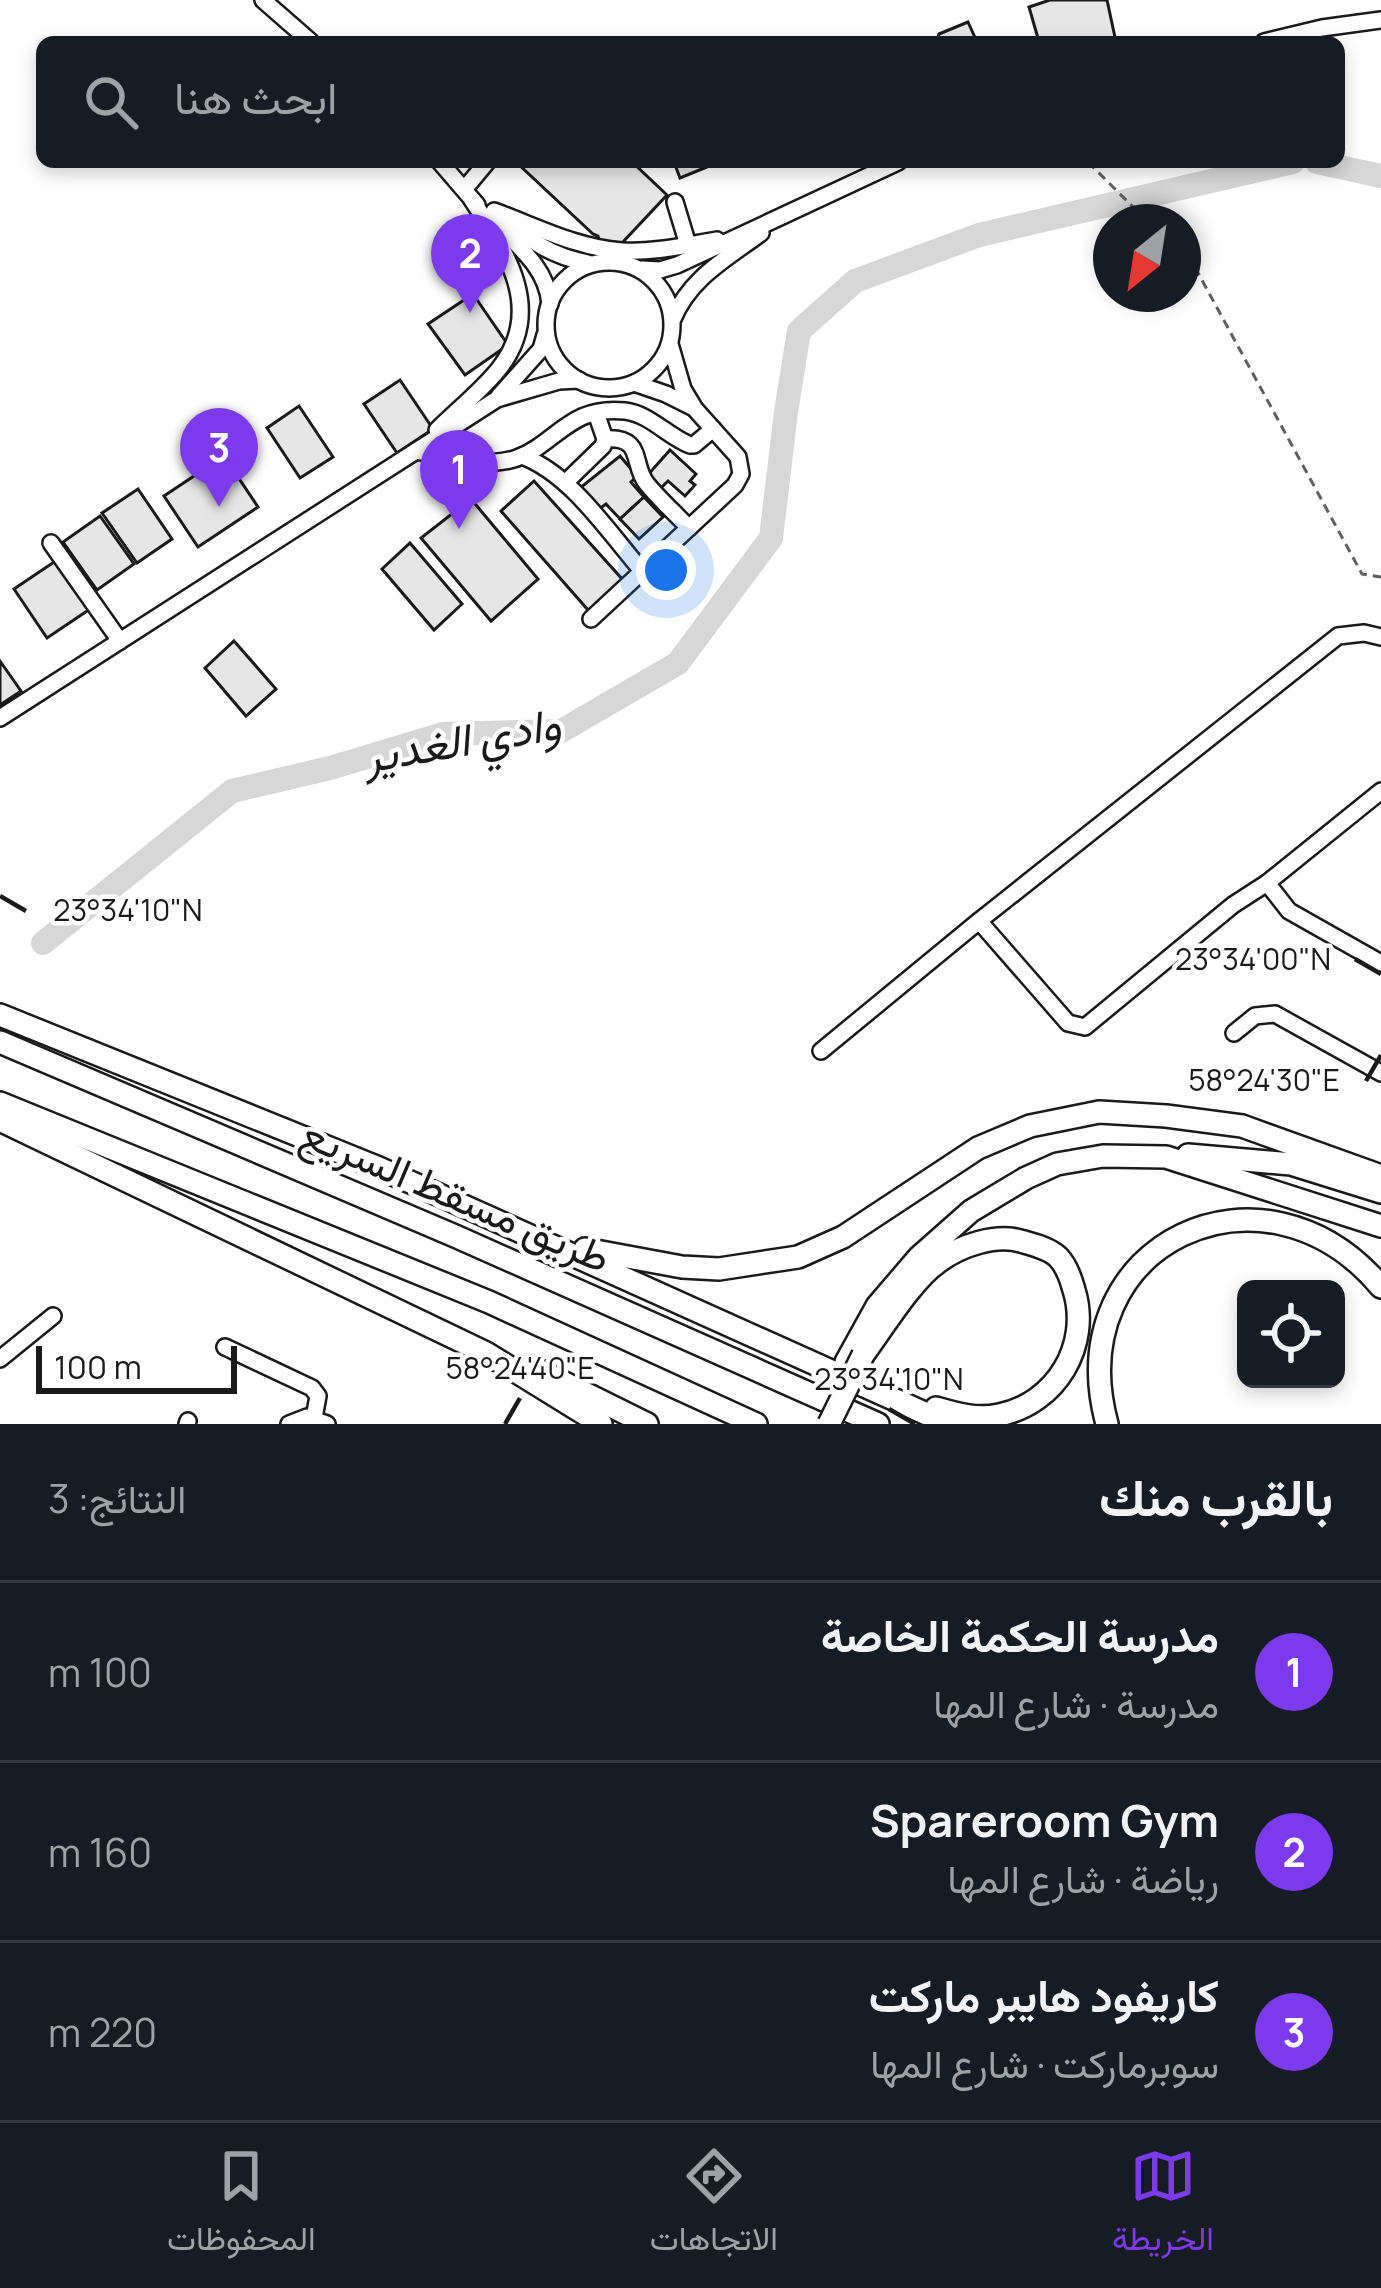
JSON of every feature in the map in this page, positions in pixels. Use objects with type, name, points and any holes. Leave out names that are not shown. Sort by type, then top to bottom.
[{"type":"highway","points":[[0,1015],[379,1168],[949,1424]]},
{"type":"highway","name":"طريق مسقط السريع","points":[[0,1042],[878,1424]]},
{"type":"highway","name":"طريق مسقط السريع","points":[[0,1103],[489,1302],[756,1424]]},
{"type":"highway","points":[[548,1243],[682,1267],[719,1269],[798,1257],[843,1237],[978,1148],[1030,1126],[1099,1112],[1242,1126],[1381,1176]]},
{"type":"highway","points":[[0,1120],[486,1353],[601,1424]]},
{"type":"highway","points":[[829,1424],[877,1306],[919,1257],[971,1211],[1057,1164],[1103,1156],[1189,1155],[1291,1164],[1381,1192]]},
{"type":"highway","points":[[1166,1157],[1381,1226]]},
{"type":"highway","points":[[1107,1424],[1099,1357],[1110,1307],[1138,1267],[1183,1234],[1235,1220],[1290,1226],[1342,1249],[1381,1287]]},
{"type":"highway","points":[[813,1424],[854,1358],[937,1262],[1002,1237],[1057,1256],[1078,1303],[1077,1345],[1051,1386],[1032,1402],[1004,1415],[963,1416],[872,1390]]},
{"type":"highway","points":[[486,1353],[515,1359],[646,1424]]},
{"type":"street","points":[[263,0],[304,36]]},
{"type":"street","points":[[1289,36],[1381,20]]},
{"type":"street","points":[[469,193],[484,168]]},
{"type":"street","points":[[469,193],[561,258],[660,270],[885,168]]},
{"type":"street","points":[[469,193],[526,252],[546,283],[550,306]]},
{"type":"street","points":[[416,451],[489,380],[518,333],[520,295],[514,274],[469,193]]},
{"type":"street","points":[[675,202],[688,245]]},
{"type":"street","points":[[494,211],[572,241],[624,251],[734,238]]},
{"type":"street","points":[[497,398],[559,380],[579,380],[602,388],[634,383],[651,373],[670,344],[681,300],[697,280],[788,214]]},
{"type":"street","points":[[0,718],[497,398],[541,349],[559,286],[588,263]]},
{"type":"street","points":[[639,269],[668,300],[673,319]]},
{"type":"street","points":[[545,334],[558,361],[579,380]]},
{"type":"street","points":[[591,619],[735,485],[741,474],[738,457],[695,409],[670,344]]},
{"type":"street","points":[[634,383],[695,409]]},
{"type":"street","points":[[416,451],[499,462],[522,456],[575,419],[596,413],[640,415],[689,446],[713,429]]},
{"type":"street","points":[[565,483],[601,450],[604,439],[596,413]]},
{"type":"street","points":[[604,439],[619,439],[637,453],[644,482],[689,528]]},
{"type":"street","points":[[522,456],[565,483],[643,572]]},
{"type":"street","points":[[51,543],[120,641]]},
{"type":"street","points":[[821,1051],[962,932],[1338,636],[1364,633],[1381,638]]},
{"type":"street","points":[[979,922],[1068,1023],[1085,1028],[1233,904],[1267,884],[1381,791]]},
{"type":"street","points":[[1267,884],[1289,910],[1381,963]]},
{"type":"street","points":[[1234,1033],[1256,1016],[1275,1013],[1381,1073]]},
{"type":"street","points":[[0,1359],[53,1316]]},
{"type":"street","points":[[225,1347],[312,1388],[320,1421],[302,1418],[289,1424]]},
{"type":"path","points":[[1094,168],[1130,204]]},
{"type":"path","points":[[1201,280],[1362,574],[1381,577]]},
{"type":"building","points":[[1050,0],[1107,0],[1115,36],[1037,36],[1029,7]]},
{"type":"building","points":[[968,22],[974,36],[938,36]]},
{"type":"building","points":[[522,168],[638,168],[667,195],[620,245],[593,234]]},
{"type":"building","points":[[676,168],[704,168],[680,178]]},
{"type":"building","points":[[473,294],[508,345],[465,375],[428,324]]},
{"type":"building","points":[[400,380],[433,429],[397,453],[364,404]]},
{"type":"building","points":[[299,406],[333,457],[300,478],[267,428]]},
{"type":"building","points":[[670,450],[696,474],[690,481],[695,485],[685,496],[668,481],[659,490],[645,478]]},
{"type":"building","points":[[224,456],[258,507],[198,547],[164,496]]},
{"type":"building","points":[[620,456],[637,476],[631,482],[644,497],[620,519],[606,504],[598,510],[580,488]]},
{"type":"building","points":[[534,481],[623,580],[589,611],[501,511]]},
{"type":"building","points":[[138,489],[172,539],[137,563],[102,513]]},
{"type":"building","points":[[644,497],[663,517],[639,539],[620,519]]},
{"type":"building","points":[[471,499],[538,579],[491,621],[421,538]]},
{"type":"building","points":[[100,516],[134,564],[97,590],[63,542]]},
{"type":"building","points":[[410,543],[462,604],[434,630],[382,569]]},
{"type":"building","points":[[57,560],[90,609],[47,638],[14,589]]},
{"type":"building","points":[[234,641],[276,689],[246,716],[205,668]]},
{"type":"building","points":[[0,661],[21,691],[0,705]]},
{"type":"waterway","name":"وادي الغدير","points":[[43,943],[232,791],[443,734],[561,731],[678,663],[771,538],[799,331],[855,281],[979,235],[1267,168]]},
{"type":"waterway","name":"وادي الغدير","points":[[1344,168],[1381,176]]},
{"type":"place","name":"Spareroom Gym","points":[[470,313]]},
{"type":"place","name":"كاريفود هايبر ماركت","points":[[219,507]]},
{"type":"place","name":"مدرسة الحكمة الخاصة","points":[[459,529]]}]
